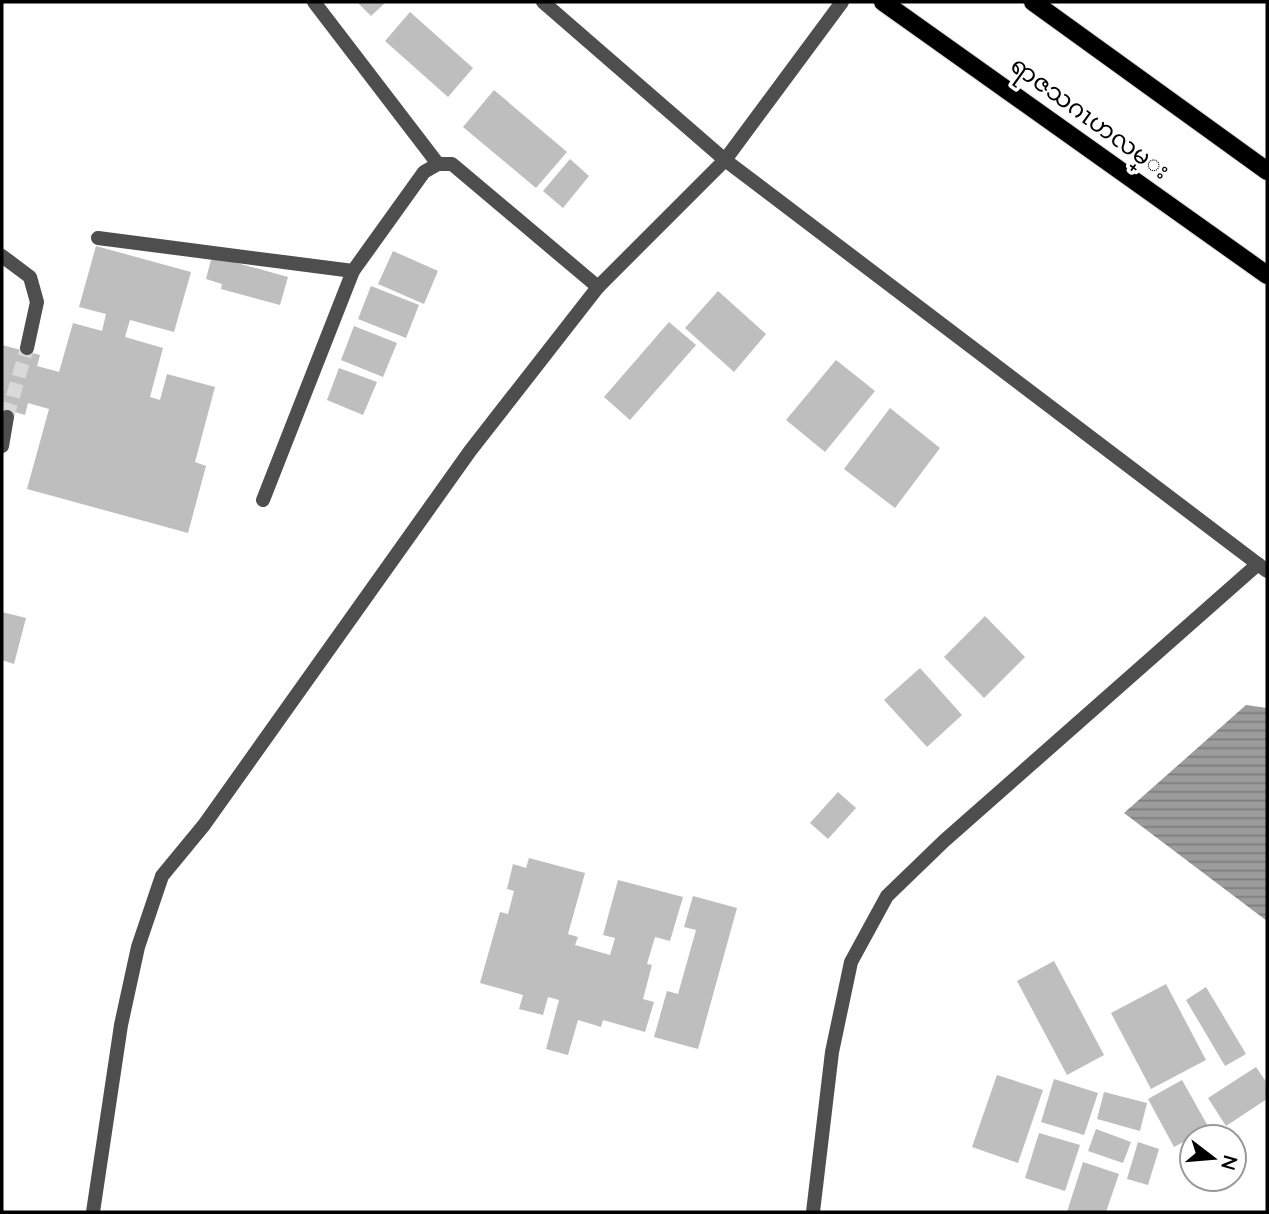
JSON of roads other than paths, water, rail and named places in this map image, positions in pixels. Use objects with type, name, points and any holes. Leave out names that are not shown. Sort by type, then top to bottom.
[{"type":"main road","name":"ရာဇသဂၤဟလမ္း","points":[[883,2],[1267,275]]},
{"type":"main road","points":[[1032,2],[1267,171]]},
{"type":"street","points":[[314,2],[438,164]]},
{"type":"street","points":[[542,2],[724,160],[1263,568],[944,841],[887,896],[851,962],[832,1052],[813,1212]]},
{"type":"street","points":[[93,1212],[121,1025],[138,947],[162,876],[204,825],[470,451],[598,287],[724,160],[842,2]]},
{"type":"street","points":[[262,500],[353,271],[424,172],[438,164],[452,164],[598,287]]},
{"type":"street","points":[[97,238],[353,271]]},
{"type":"street","points":[[2,256],[30,278],[37,302],[27,348]]},
{"type":"street","points":[[2,446],[7,416]]},
{"type":"tunnel","points":[[7,417],[27,348]]}]
